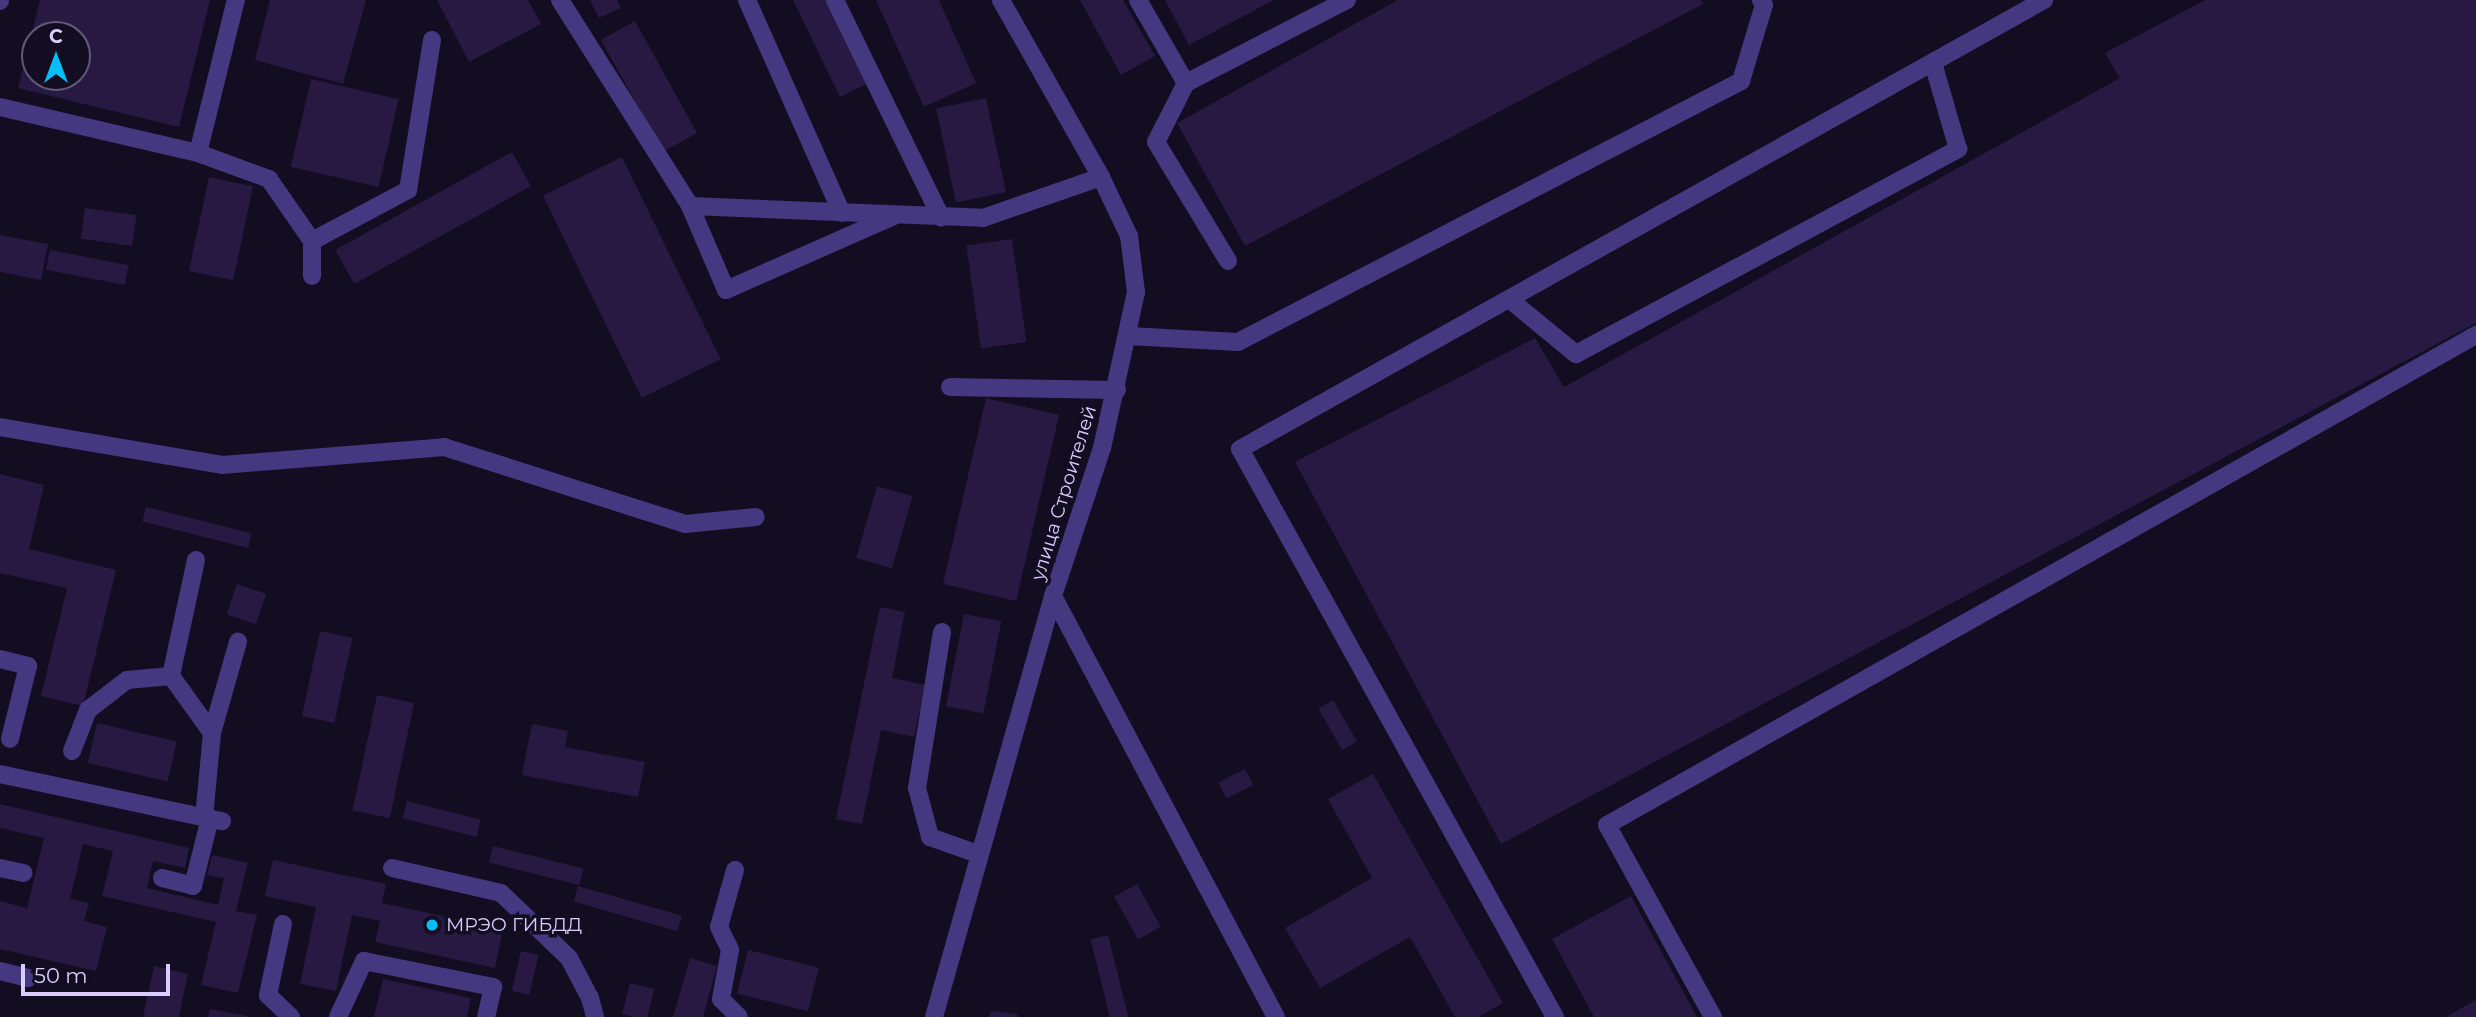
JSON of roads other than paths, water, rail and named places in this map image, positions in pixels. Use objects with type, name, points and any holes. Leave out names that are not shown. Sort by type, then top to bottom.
[{"type":"street","points":[[198,153],[236,0]]},
{"type":"street","points":[[560,0],[690,206],[726,290],[897,215]]},
{"type":"street","points":[[747,0],[842,213]]},
{"type":"street","points":[[835,0],[941,216]]},
{"type":"street","name":"улица Строителей","points":[[934,1017],[978,854],[1117,390],[1136,292],[1129,236],[1101,177],[1001,0]]},
{"type":"street","points":[[1138,0],[1186,83]]},
{"type":"street","points":[[1228,261],[1156,142],[1186,83],[1347,0]]},
{"type":"street","points":[[1129,335],[1238,342],[1741,81],[1764,5],[1761,0]]},
{"type":"street","points":[[1555,1017],[1240,449],[2044,0]]},
{"type":"street","points":[[312,241],[408,190],[432,40]]},
{"type":"street","points":[[1508,299],[1576,354],[1958,149],[1933,62]]},
{"type":"street","points":[[0,107],[198,153],[270,179],[312,241],[312,275]]},
{"type":"street","points":[[690,206],[983,219],[1101,177]]},
{"type":"street","points":[[1713,1017],[1607,825],[2476,335]]},
{"type":"street","points":[[950,387],[1117,390]]},
{"type":"street","points":[[0,427],[222,465],[443,447],[685,524],[756,517]]},
{"type":"street","points":[[196,560],[171,676],[212,733]]},
{"type":"street","points":[[1054,596],[1276,1017]]},
{"type":"street","points":[[942,632],[918,788],[930,837],[978,854]]},
{"type":"street","points":[[162,878],[193,886],[212,819],[212,733],[238,642]]},
{"type":"street","points":[[0,659],[28,666],[10,739]]},
{"type":"street","points":[[72,751],[88,710],[127,680],[171,676]]},
{"type":"street","points":[[0,775],[212,819]]},
{"type":"street","points":[[0,868],[23,873]]},
{"type":"street","points":[[392,868],[501,893],[569,958],[590,998],[595,1017]]},
{"type":"street","points":[[735,870],[719,927],[730,950],[721,999],[739,1017]]},
{"type":"street","points":[[283,924],[268,995],[291,1017]]},
{"type":"street","points":[[338,1017],[364,961],[492,987],[485,1017]]},
{"type":"street","points":[[0,971],[28,978]]},
{"type":"place","name":"МРЭО ГИБДД","points":[[432,925]]}]
